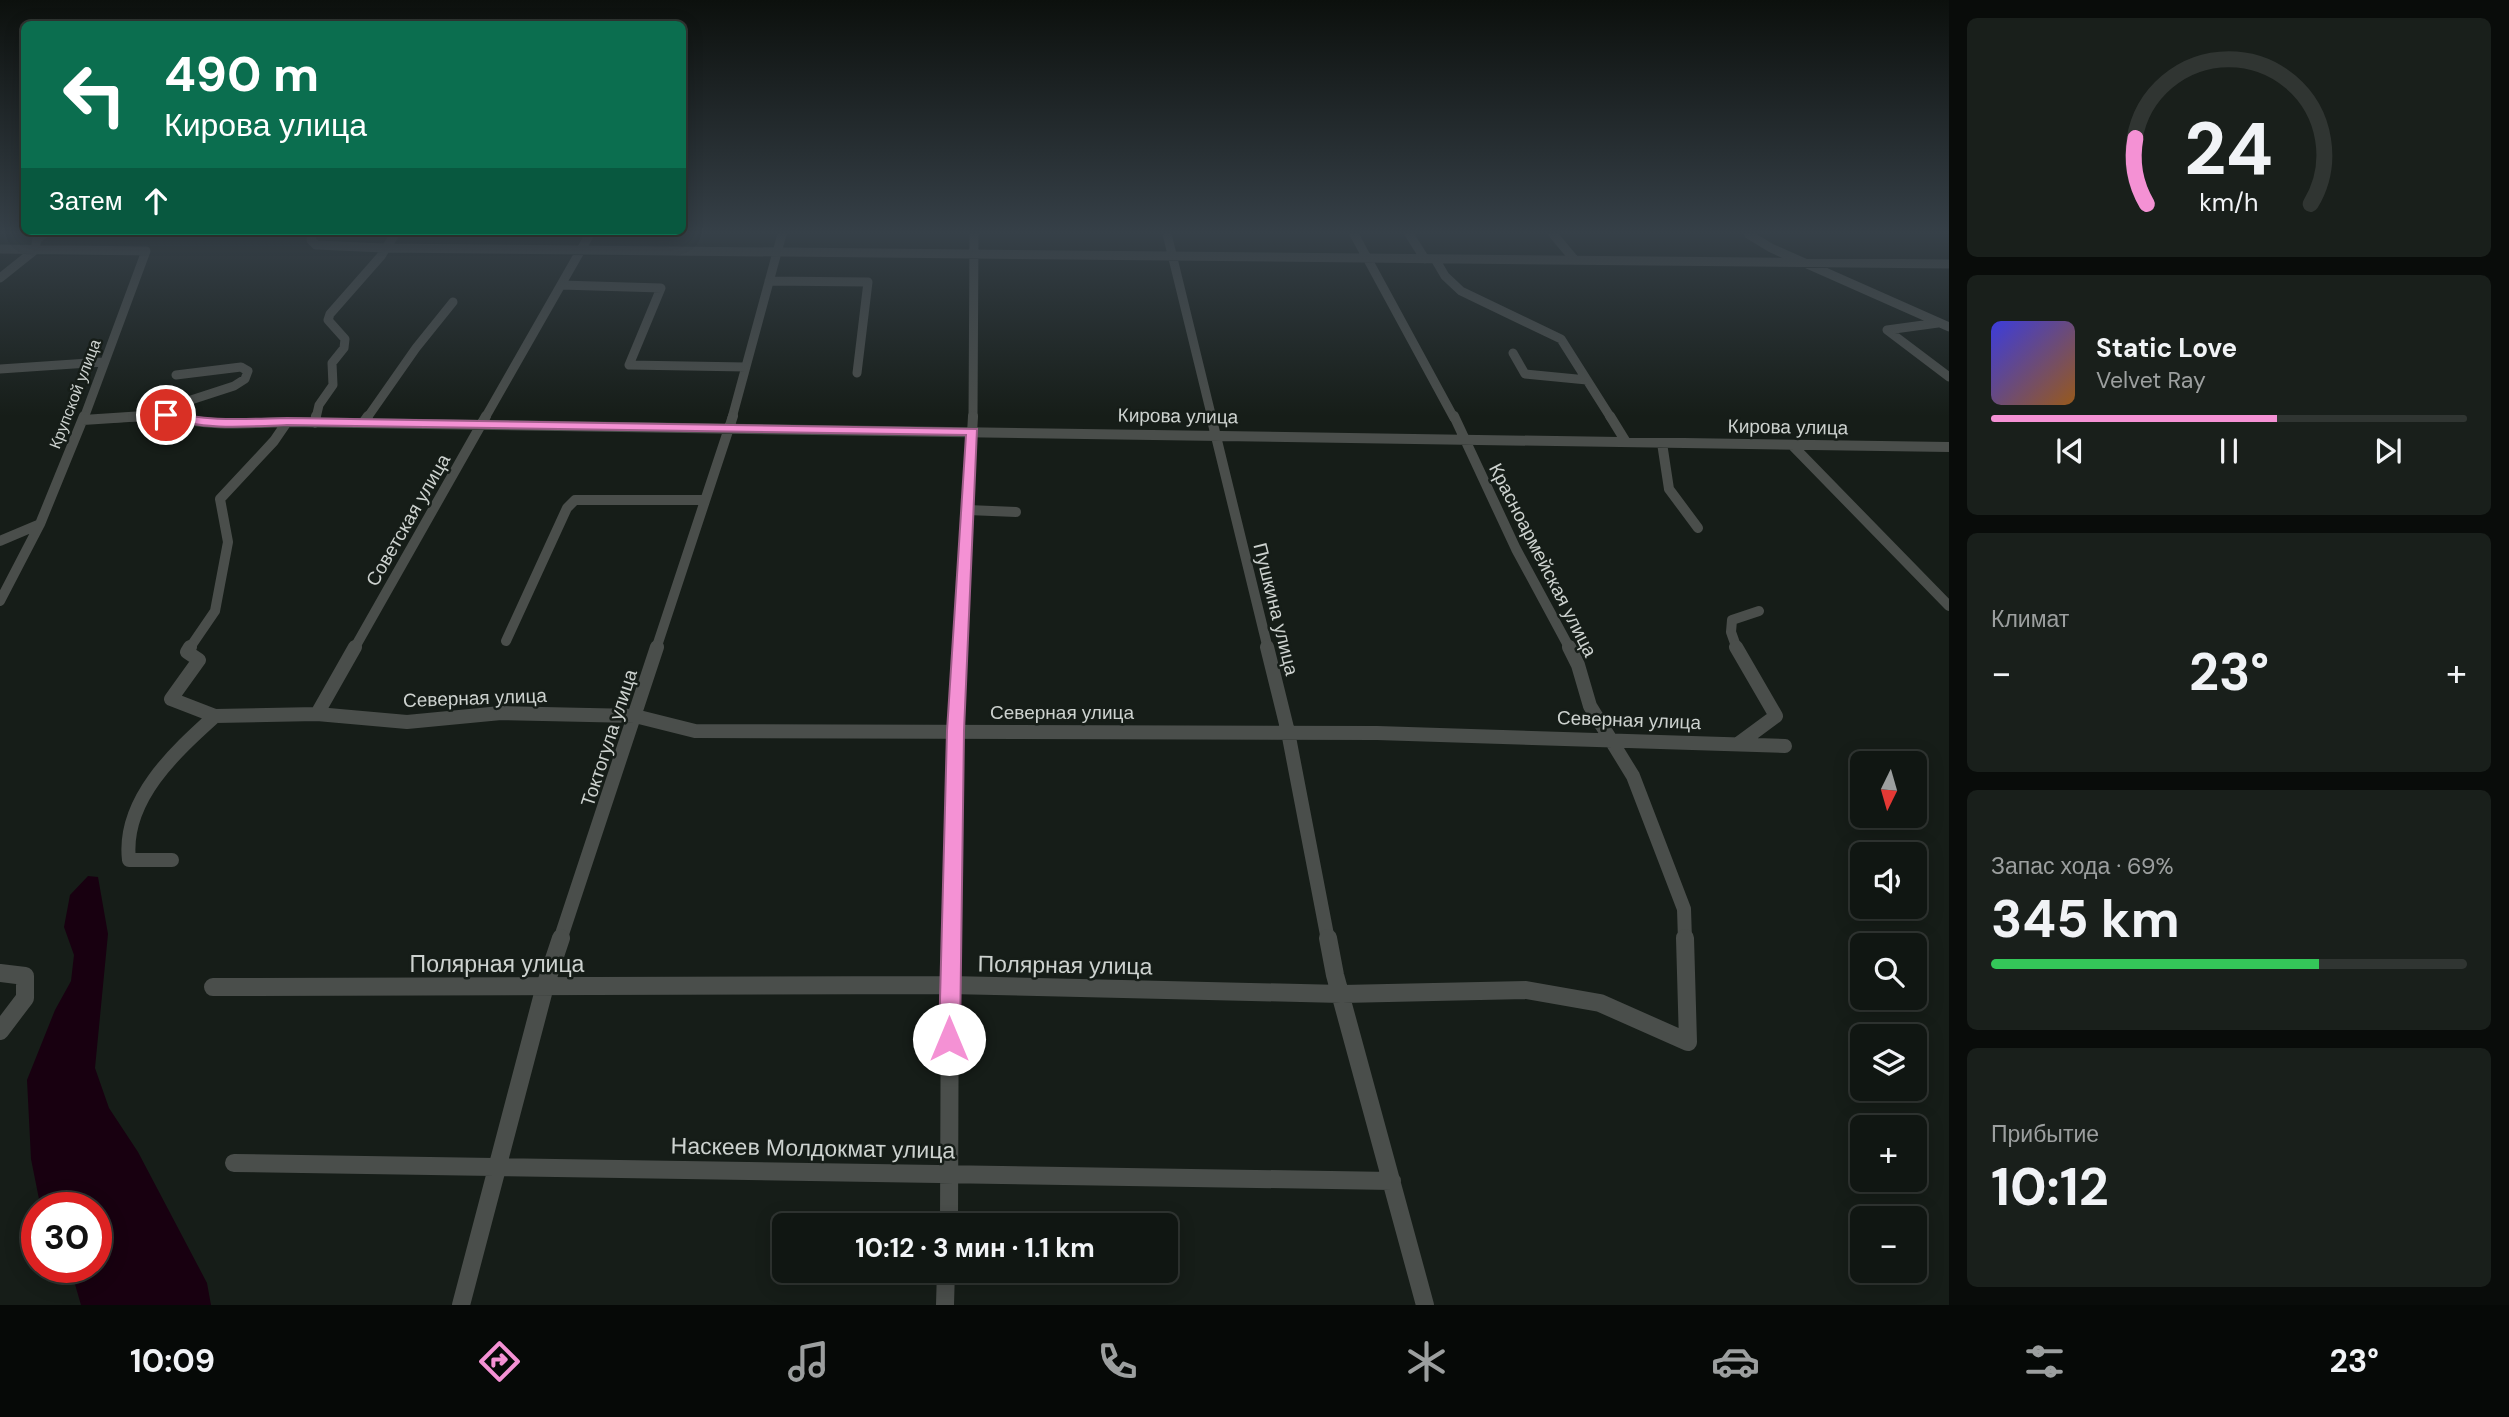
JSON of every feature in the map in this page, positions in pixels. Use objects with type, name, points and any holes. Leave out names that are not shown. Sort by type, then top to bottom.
[{"type":"street","name":"Крупской улица","points":[[0,601],[40,524],[83,420],[129,295]]},
{"type":"street","points":[[315,423],[319,405],[333,385],[332,363],[344,348],[345,339],[328,320],[349,295]]},
{"type":"street","name":"Советская улица","points":[[317,713],[555,295]]},
{"type":"street","points":[[658,295],[629,365],[746,367]]},
{"type":"street","name":"Токтогула улица","points":[[545,986],[730,427],[765,295]]},
{"type":"street","points":[[857,373],[866,295]]},
{"type":"street","points":[[949,1213],[951,1174],[949,985],[955,731],[973,432],[974,295]]},
{"type":"street","name":"Пушкина улица","points":[[1182,295],[1288,732],[1335,975],[1425,1305]]},
{"type":"street","name":"Красноармейская улица","points":[[1390,295],[1445,398],[1516,549],[1578,666],[1590,706],[1633,776],[1685,909]]},
{"type":"street","points":[[1469,295],[1560,339],[1626,442]]},
{"type":"street","points":[[1877,295],[1949,327]]},
{"type":"street","points":[[363,423],[416,348],[453,302]]},
{"type":"street","points":[[1939,322],[1887,330],[1949,377]]},
{"type":"street","points":[[1513,353],[1525,374],[1587,380]]},
{"type":"street","points":[[0,369],[103,362]]},
{"type":"street","points":[[83,420],[144,415],[234,386],[245,379],[248,371],[241,367],[176,376]]},
{"type":"street","name":"Кирова улица","points":[[144,415],[166,415],[190,422],[217,424],[287,422],[730,427],[1949,447]]},
{"type":"street","points":[[172,860],[129,860],[126,848],[138,810],[155,780],[175,752],[215,716],[171,699],[199,660],[187,652],[215,611],[228,542],[220,499],[274,442],[287,422]]},
{"type":"street","points":[[1662,443],[1669,489],[1698,528]]},
{"type":"street","points":[[1792,445],[1949,606]]},
{"type":"street","points":[[506,641],[567,508],[575,500],[705,500]]},
{"type":"street","points":[[968,510],[1016,512]]},
{"type":"street","points":[[0,541],[40,524]]},
{"type":"street","points":[[1738,744],[1776,716],[1734,646],[1730,629],[1732,620],[1759,611]]},
{"type":"street","name":"Северная улица","points":[[215,716],[317,713],[407,722],[501,713],[635,716],[695,732],[1288,732],[1611,737],[1785,746]]},
{"type":"street","name":"Полярная улица","points":[[213,987],[949,985],[1342,994],[1526,990],[1600,1003],[1688,1042],[1685,909]]},
{"type":"street","points":[[0,973],[25,975],[25,998],[0,1031]]},
{"type":"street","points":[[461,1305],[545,986]]},
{"type":"street","name":"Наскеев Молдокмат улица","points":[[234,1163],[1392,1181]]},
{"type":"street","points":[[945,1305],[946,1283]]},
{"type":"shaded area","points":[[88,876],[98,877],[108,934],[95,1068],[109,1108],[138,1152],[207,1283],[211,1305],[81,1305],[75,1283],[112,1283],[112,1192],[38,1192],[31,1159],[27,1080],[55,1010],[71,981],[74,955],[64,927],[70,895]]},
{"type":"route","points":[[166,415],[190,422],[217,424],[287,422],[973,432],[955,731],[949,1039]]}]
